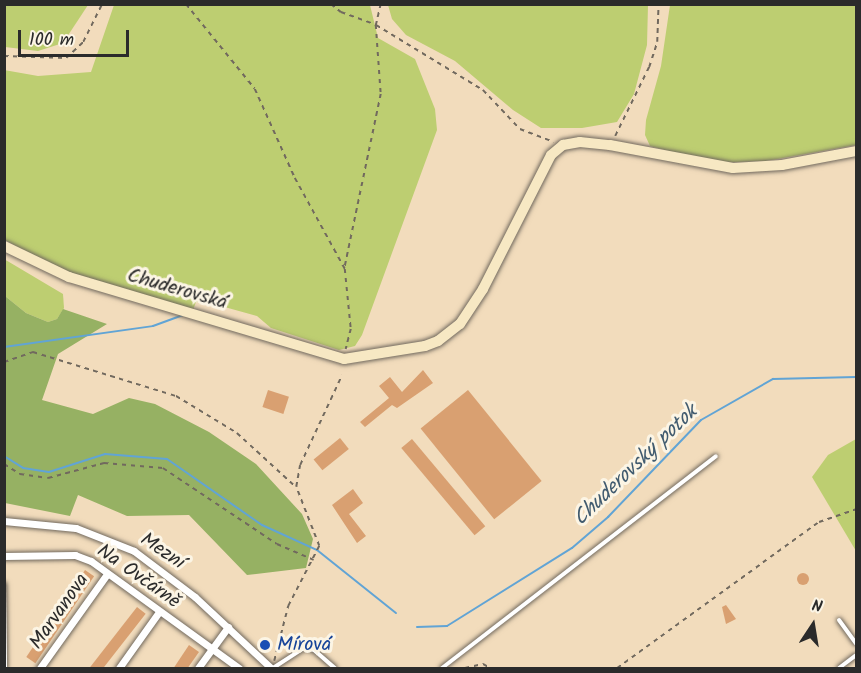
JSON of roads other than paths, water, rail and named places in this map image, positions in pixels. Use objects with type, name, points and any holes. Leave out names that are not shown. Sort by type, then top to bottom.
[{"type":"street","name":"Chuderovská","points":[[4,246],[69,277],[344,359],[425,346],[438,341],[460,324],[483,289],[550,155],[563,145],[580,142],[610,145],[733,168],[782,165],[856,151]]},
{"type":"street","name":"Mezní","points":[[4,521],[76,528],[134,551],[160,568],[272,669]]},
{"type":"street","name":"Na Ovčárně","points":[[4,556],[75,555],[107,574],[239,669]]},
{"type":"street","name":"Marvanova","points":[[40,669],[107,574]]},
{"type":"street","points":[[119,669],[159,612]]},
{"type":"street","points":[[198,669],[228,627]]},
{"type":"lane","points":[[442,669],[716,456]]},
{"type":"lane","points":[[4,584],[5,667],[11,669]]},
{"type":"lane","points":[[839,620],[856,643]]},
{"type":"lane","points":[[272,669],[304,648],[314,650],[335,669]]},
{"type":"lane","points":[[839,669],[856,655]]},
{"type":"waterway","points":[[4,347],[153,326],[183,315]]},
{"type":"waterway","name":"Chuderovský potok","points":[[417,627],[447,626],[572,548],[608,517],[701,420],[773,379],[856,377]]},
{"type":"waterway","name":"Chuderovský potok","points":[[4,456],[23,468],[49,472],[105,454],[167,459],[262,525],[317,550],[396,613]]},
{"type":"place","name":"Mírová","points":[[265,645]]}]
